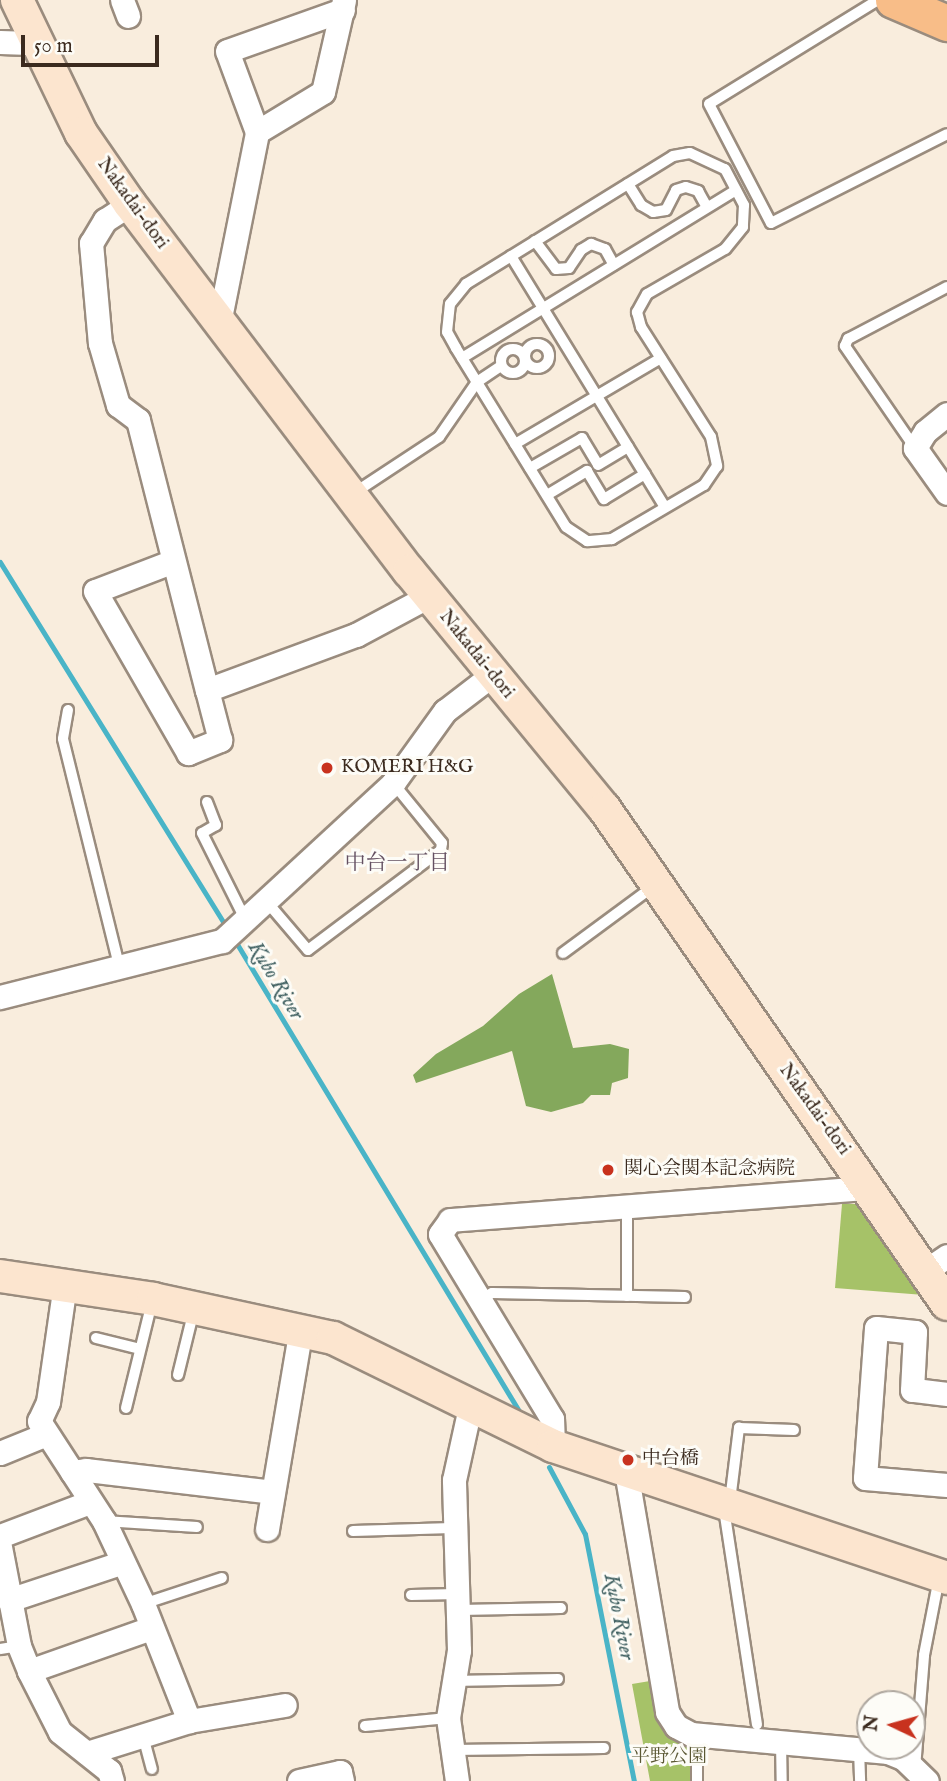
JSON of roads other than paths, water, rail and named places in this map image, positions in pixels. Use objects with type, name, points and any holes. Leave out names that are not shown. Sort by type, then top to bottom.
[{"type":"main road","points":[[896,1],[947,23]]},
{"type":"street","name":"Nakadai-dori","points":[[17,0],[81,133],[130,204],[429,596],[492,676],[604,808],[870,1188],[936,1264],[947,1304]]},
{"type":"street","points":[[219,323],[257,131],[227,51],[343,5]]},
{"type":"street","points":[[257,131],[323,92],[343,5]]},
{"type":"street","points":[[0,42],[37,43]]},
{"type":"street","points":[[130,204],[93,232],[94,294],[110,388],[118,405],[138,420],[172,562],[220,740],[188,753],[95,591],[172,562]]},
{"type":"street","points":[[947,414],[925,432],[915,448],[947,493]]},
{"type":"street","points":[[207,690],[356,635],[429,596]]},
{"type":"street","points":[[0,997],[120,969],[235,931],[393,782],[445,711],[492,676]]},
{"type":"street","points":[[553,1446],[552,1419],[440,1234],[450,1220],[627,1205],[840,1194],[870,1188]]},
{"type":"street","points":[[0,1276],[153,1299],[301,1328],[358,1347],[470,1407],[553,1446],[943,1577]]},
{"type":"street","points":[[65,1284],[48,1402],[39,1421],[44,1435],[104,1521],[120,1563],[143,1604],[189,1721]]},
{"type":"street","points":[[267,1529],[301,1328]]},
{"type":"street","points":[[947,1394],[912,1391],[915,1332],[876,1328],[865,1478],[947,1485]]},
{"type":"street","points":[[457,1781],[449,1718],[459,1602],[452,1528],[454,1480],[470,1407]]},
{"type":"street","points":[[3,1445],[44,1435]]},
{"type":"street","points":[[72,1472],[86,1469],[273,1492]]},
{"type":"street","points":[[626,1471],[667,1712],[676,1726],[697,1735],[856,1749]]},
{"type":"street","points":[[0,1536],[90,1502]]},
{"type":"street","points":[[0,1547],[9,1600],[10,1648],[29,1671],[60,1732],[109,1771],[112,1781]]},
{"type":"street","points":[[9,1600],[120,1563]]},
{"type":"street","points":[[29,1671],[151,1628]]},
{"type":"street","points":[[87,1753],[189,1721],[285,1705]]},
{"type":"street","points":[[899,1760],[921,1775]]},
{"type":"street","points":[[299,1781],[340,1772],[342,1781]]},
{"type":"lane","points":[[896,1],[709,104],[771,223],[947,134]]},
{"type":"lane","points":[[690,153],[724,169],[736,190],[744,217],[734,240],[639,303],[641,327],[718,453],[713,476],[665,507],[601,542],[587,541],[566,527],[462,358],[447,332],[450,304],[466,284],[628,184],[673,156],[690,153]]},
{"type":"lane","points":[[628,184],[640,205],[653,212],[666,210],[676,190],[686,187],[698,191],[707,207]]},
{"type":"lane","points":[[462,358],[736,190]]},
{"type":"lane","points":[[535,241],[556,269],[569,268],[581,250],[591,244],[605,249],[614,265]]},
{"type":"lane","points":[[511,256],[665,507]]},
{"type":"lane","points":[[915,448],[845,346],[848,339],[947,287]]},
{"type":"lane","points":[[548,351],[563,342]]},
{"type":"lane","points":[[525,359],[518,373],[507,372],[501,366],[501,358],[508,350],[519,350],[525,359],[532,368],[543,368],[550,359],[543,345],[532,345],[525,359]]},
{"type":"lane","points":[[515,444],[661,358]]},
{"type":"lane","points":[[351,495],[439,437],[477,382],[501,366]]},
{"type":"lane","points":[[530,468],[582,438],[598,465],[628,447]]},
{"type":"lane","points":[[547,495],[587,471],[604,499],[645,474]]},
{"type":"lane","points":[[68,710],[63,739],[120,969]]},
{"type":"lane","points":[[267,902],[308,950],[441,850],[442,842],[393,782]]},
{"type":"lane","points":[[207,802],[216,825],[202,833],[235,931]]},
{"type":"lane","points":[[563,953],[657,884]]},
{"type":"lane","points":[[627,1205],[627,1296]]},
{"type":"lane","points":[[479,1300],[492,1293],[685,1297]]},
{"type":"lane","points":[[126,1408],[153,1299]]},
{"type":"lane","points":[[178,1375],[195,1307]]},
{"type":"lane","points":[[96,1338],[140,1349]]},
{"type":"lane","points":[[757,1724],[726,1503],[739,1428],[794,1430]]},
{"type":"lane","points":[[104,1521],[197,1527]]},
{"type":"lane","points":[[353,1531],[452,1528]]},
{"type":"lane","points":[[921,1775],[924,1655],[943,1577]]},
{"type":"lane","points":[[143,1604],[222,1578]]},
{"type":"lane","points":[[411,1595],[459,1602],[561,1608]]},
{"type":"lane","points":[[452,1681],[558,1679]]},
{"type":"lane","points":[[365,1727],[449,1718]]},
{"type":"lane","points":[[143,1735],[152,1769]]},
{"type":"lane","points":[[697,1735],[697,1781]]},
{"type":"lane","points":[[781,1742],[782,1781]]},
{"type":"lane","points":[[453,1750],[604,1748]]},
{"type":"lane","points":[[859,1760],[860,1781]]},
{"type":"waterway","name":"Kubo River","points":[[0,562],[227,928]]},
{"type":"waterway","name":"Kubo River","points":[[234,939],[522,1416]]},
{"type":"waterway","name":"Kubo River","points":[[549,1467],[585,1534],[634,1781]]},
{"type":"place","name":"KOMERI H&G","points":[[327,768]]},
{"type":"place","name":"関心会関本記念病院","points":[[608,1170]]},
{"type":"place","name":"中台橋","points":[[628,1460]]},
{"type":"district","name":"中台一丁目","points":[[397,864]]},
{"type":"park label","name":"平野公園","points":[[669,1758]]}]
